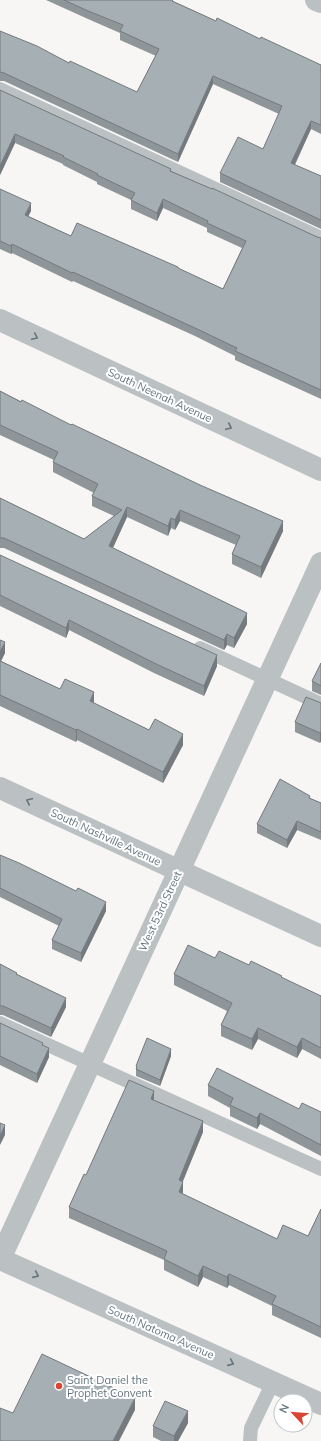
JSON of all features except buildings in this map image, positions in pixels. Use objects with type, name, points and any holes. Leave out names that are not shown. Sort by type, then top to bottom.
[{"type":"street","points":[[316,0],[321,2]]},
{"type":"street","name":"South Neenah Avenue","points":[[0,320],[321,470]]},
{"type":"street","name":"West 53rd Street","points":[[0,1259],[321,563]]},
{"type":"street","name":"South Nashville Avenue","points":[[0,788],[321,936]]},
{"type":"street","name":"South Natoma Avenue","points":[[0,1259],[321,1404]]},
{"type":"lane","points":[[0,89],[321,238]]},
{"type":"lane","points":[[187,642],[321,704]]},
{"type":"lane","points":[[0,1023],[321,1169]]},
{"type":"lane","points":[[250,1441],[251,1428],[273,1382]]},
{"type":"place","name":"Saint Daniel the Prophet Convent","points":[[59,1386]]}]
